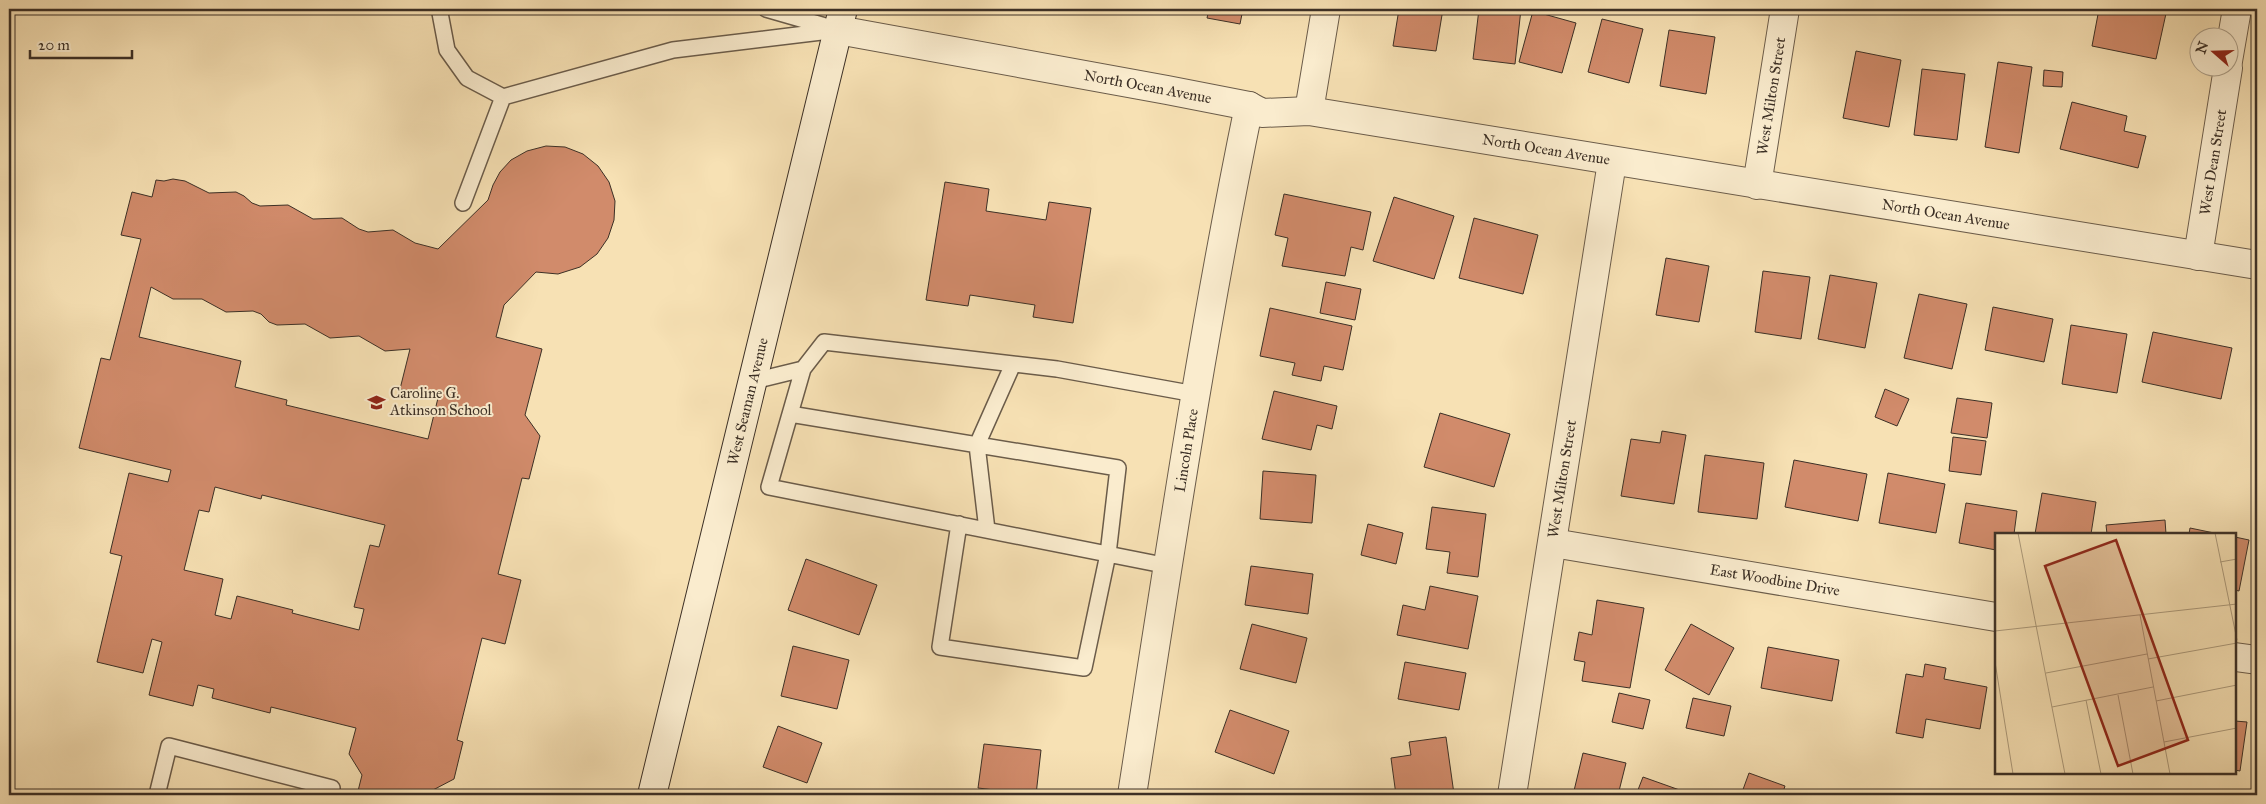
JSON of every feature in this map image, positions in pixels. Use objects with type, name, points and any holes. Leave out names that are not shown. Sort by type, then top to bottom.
[{"type":"street","points":[[1309,111],[1326,9]]},
{"type":"street","name":"West Milton Street","points":[[1757,184],[1785,9]]},
{"type":"street","points":[[2234,28],[2237,9]]},
{"type":"street","name":"North Ocean Avenue","points":[[841,19],[1248,106],[1262,113],[1309,111],[2257,266]]},
{"type":"street","name":"West Seaman Avenue","points":[[652,795],[841,19]]},
{"type":"street","name":"West Dean Street","points":[[2198,256],[2226,78]]},
{"type":"street","name":"Lincoln Place","points":[[1132,795],[1196,394],[1227,211],[1248,106]]},
{"type":"street","name":"West Milton Street","points":[[1512,795],[1612,162]]},
{"type":"street","name":"East Woodbine Drive","points":[[1553,543],[1995,617]]},
{"type":"street","points":[[2236,657],[2257,660]]},
{"type":"lane","points":[[441,9],[440,13],[447,50],[467,78],[503,97],[673,50],[841,19]]},
{"type":"lane","points":[[766,9],[841,19]]},
{"type":"lane","points":[[463,203],[503,97]]},
{"type":"lane","points":[[1168,566],[769,487],[803,369],[824,342],[1056,369],[1196,394]]},
{"type":"lane","points":[[987,530],[977,445],[1013,364]]},
{"type":"lane","points":[[754,381],[803,369]]},
{"type":"lane","points":[[790,414],[1118,468],[1108,554],[1084,668],[940,647],[959,524]]},
{"type":"lane","points":[[157,795],[169,746],[332,788],[330,795]]},
{"type":"building","points":[[1209,9],[1243,9],[1240,24],[1207,18]]},
{"type":"building","points":[[1399,9],[1443,9],[1436,51],[1393,46]]},
{"type":"building","points":[[1479,9],[1521,9],[1515,64],[1473,59]]},
{"type":"building","points":[[2099,9],[2167,9],[2156,59],[2092,46]]},
{"type":"building","points":[[1533,11],[1576,23],[1562,73],[1519,62]]},
{"type":"building","points":[[1602,19],[1643,29],[1629,83],[1588,72]]},
{"type":"building","points":[[1669,30],[1715,37],[1706,94],[1660,86]]},
{"type":"building","points":[[1856,51],[1901,60],[1889,127],[1843,118]]},
{"type":"building","points":[[1998,62],[2032,67],[2019,153],[1985,147]]},
{"type":"building","points":[[1922,69],[1965,74],[1957,140],[1914,135]]},
{"type":"building","points":[[2044,70],[2063,72],[2062,87],[2043,86]]},
{"type":"building","points":[[2072,102],[2127,116],[2124,131],[2146,136],[2138,168],[2060,149]]},
{"type":"building","points":[[546,146],[565,147],[583,154],[598,166],[609,182],[615,201],[614,220],[608,238],[597,254],[580,267],[558,274],[536,272],[504,305],[496,337],[542,349],[525,415],[540,436],[529,479],[522,478],[498,574],[521,580],[505,644],[482,638],[457,740],[463,742],[454,779],[433,790],[432,795],[357,795],[362,775],[349,754],[356,728],[271,707],[270,713],[212,698],[214,689],[198,685],[193,706],[149,695],[162,642],[152,639],[143,673],[97,662],[122,556],[110,553],[129,473],[168,482],[171,470],[79,448],[101,358],[110,360],[141,239],[121,235],[132,192],[152,197],[156,180],[173,179],[185,181],[209,193],[236,192],[260,206],[288,205],[313,219],[342,218],[359,229],[368,232],[393,230],[415,243],[438,249],[488,200],[500,172],[511,160],[527,151]],"holes":[[[151,287],[173,299],[202,299],[226,312],[253,311],[277,325],[305,324],[330,338],[359,336],[385,351],[410,349],[400,389],[438,398],[428,439],[286,405],[287,400],[235,387],[241,361],[139,337]],[[215,487],[261,499],[262,495],[385,525],[379,547],[370,545],[354,607],[364,609],[359,630],[292,613],[293,610],[237,596],[231,619],[215,615],[223,579],[184,570],[199,510],[209,512]]]},
{"type":"building","points":[[945,182],[989,189],[986,211],[1046,220],[1049,202],[1091,208],[1073,323],[1033,317],[1035,305],[970,295],[968,306],[926,300]]},
{"type":"building","points":[[1284,194],[1371,212],[1363,250],[1351,247],[1345,276],[1282,266],[1288,238],[1275,235]]},
{"type":"building","points":[[1394,197],[1454,216],[1434,279],[1373,261]]},
{"type":"building","points":[[1474,218],[1538,235],[1523,294],[1459,278]]},
{"type":"building","points":[[1666,258],[1709,266],[1699,322],[1656,315]]},
{"type":"building","points":[[1763,271],[1810,277],[1801,339],[1755,332]]},
{"type":"building","points":[[1830,275],[1877,283],[1865,348],[1818,339]]},
{"type":"building","points":[[1326,282],[1361,289],[1355,320],[1320,313]]},
{"type":"building","points":[[1919,294],[1967,304],[1952,369],[1904,358]]},
{"type":"building","points":[[1993,307],[2053,319],[2044,362],[1985,350]]},
{"type":"building","points":[[1270,308],[1352,326],[1343,370],[1324,366],[1321,381],[1292,375],[1295,363],[1260,356]]},
{"type":"building","points":[[2071,325],[2127,334],[2117,393],[2062,384]]},
{"type":"building","points":[[2153,332],[2232,348],[2221,399],[2142,382]]},
{"type":"building","points":[[1885,389],[1909,399],[1897,426],[1875,417]]},
{"type":"building","points":[[1274,391],[1337,406],[1332,429],[1317,425],[1311,450],[1262,439]]},
{"type":"building","points":[[1957,398],[1992,403],[1987,438],[1951,433]]},
{"type":"building","points":[[1440,413],[1510,434],[1494,487],[1424,467]]},
{"type":"building","points":[[1662,431],[1686,435],[1674,504],[1621,496],[1631,439],[1660,443]]},
{"type":"building","points":[[1953,437],[1986,441],[1981,475],[1949,471]]},
{"type":"building","points":[[1705,455],[1764,463],[1757,519],[1698,512]]},
{"type":"building","points":[[1794,460],[1867,474],[1858,521],[1785,507]]},
{"type":"building","points":[[1263,471],[1316,475],[1312,523],[1260,519]]},
{"type":"building","points":[[1888,473],[1945,484],[1936,533],[1879,523]]},
{"type":"building","points":[[2042,493],[2096,502],[2091,533],[2035,533]]},
{"type":"building","points":[[1966,503],[2017,511],[2014,533],[1995,533],[1995,550],[1959,543]]},
{"type":"building","points":[[1432,507],[1486,514],[1478,577],[1447,573],[1450,552],[1426,549]]},
{"type":"building","points":[[2165,520],[2166,533],[2107,533],[2106,525]]},
{"type":"building","points":[[1368,524],[1403,533],[1396,564],[1361,555]]},
{"type":"building","points":[[2190,528],[2214,533],[2189,533]]},
{"type":"building","points":[[2236,537],[2249,540],[2239,591],[2236,590]]},
{"type":"building","points":[[806,559],[877,585],[859,635],[788,610]]},
{"type":"building","points":[[1251,566],[1313,574],[1308,614],[1245,605]]},
{"type":"building","points":[[1430,586],[1478,596],[1468,649],[1397,635],[1403,605],[1425,610]]},
{"type":"building","points":[[1597,600],[1644,608],[1630,688],[1582,681],[1585,662],[1574,660],[1579,632],[1592,635]]},
{"type":"building","points":[[1252,624],[1307,638],[1296,683],[1240,669]]},
{"type":"building","points":[[1691,624],[1734,648],[1709,695],[1665,670]]},
{"type":"building","points":[[793,646],[849,660],[837,709],[781,696]]},
{"type":"building","points":[[1768,647],[1839,660],[1832,701],[1761,688]]},
{"type":"building","points":[[1405,662],[1466,673],[1459,710],[1398,699]]},
{"type":"building","points":[[1925,664],[1946,668],[1944,679],[1987,687],[1980,729],[1926,719],[1923,738],[1896,733],[1906,674],[1923,677]]},
{"type":"building","points":[[1619,693],[1650,700],[1643,729],[1612,722]]},
{"type":"building","points":[[1693,698],[1731,706],[1724,736],[1686,728]]},
{"type":"building","points":[[1230,710],[1289,731],[1274,774],[1215,752]]},
{"type":"building","points":[[2236,721],[2247,722],[2240,771],[2236,770]]},
{"type":"building","points":[[778,726],[822,743],[807,783],[763,767]]},
{"type":"building","points":[[1446,737],[1454,794],[1396,795],[1391,758],[1411,755],[1409,742]]},
{"type":"building","points":[[984,744],[1041,750],[1036,795],[978,788]]},
{"type":"building","points":[[1583,753],[1626,763],[1618,795],[1573,795]]},
{"type":"building","points":[[1749,773],[1785,786],[1782,795],[1741,795]]},
{"type":"building","points":[[1643,777],[1688,793],[1687,795],[1636,795]]},
{"type":"building","points":[[1202,790],[1267,795],[1202,795]]},
{"type":"place","name":"Caroline G. Atkinson School","points":[[376,402]]}]
